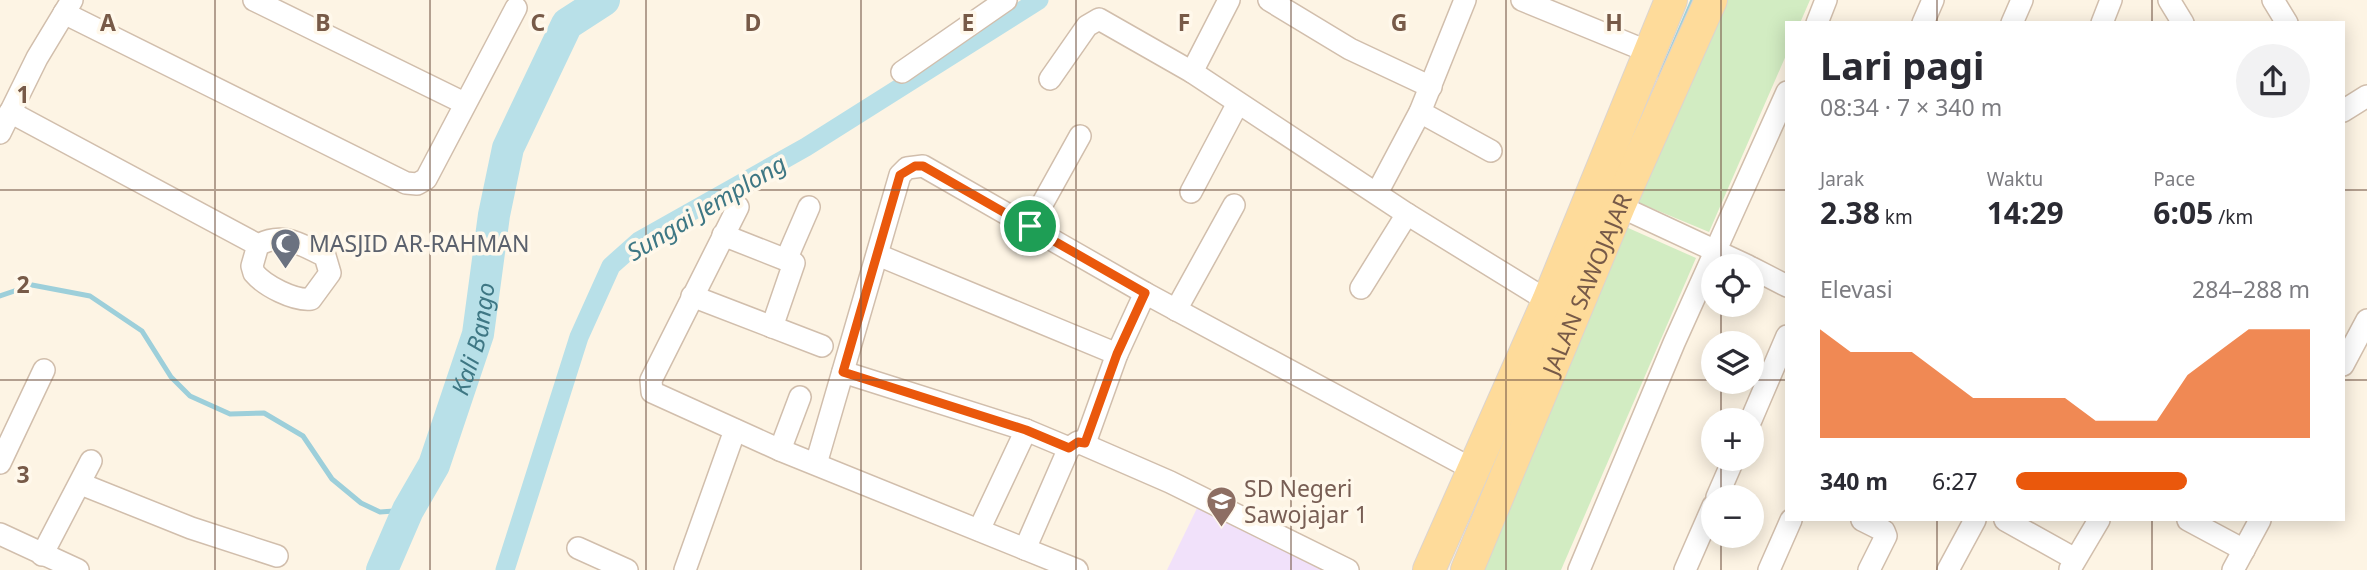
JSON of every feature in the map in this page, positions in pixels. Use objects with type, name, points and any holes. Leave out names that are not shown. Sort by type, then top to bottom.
[{"type":"main road","name":"JALAN SAWOJAJAR","points":[[1429,570],[1548,300],[1649,52],[1694,3]]},
{"type":"main road","name":"JALAN SAWOJAJAR","points":[[1466,570],[1619,206],[1694,3]]},
{"type":"street","points":[[254,0],[464,103]]},
{"type":"street","points":[[902,72],[1006,0]]},
{"type":"street","points":[[1192,72],[1229,0]]},
{"type":"street","points":[[1269,0],[1350,49],[1431,87]]},
{"type":"street","points":[[1377,193],[1420,112],[1465,0]]},
{"type":"street","points":[[1522,0],[1649,52]]},
{"type":"street","points":[[1818,21],[1826,0]]},
{"type":"street","points":[[1924,21],[1933,0]]},
{"type":"street","points":[[2013,21],[2022,0]]},
{"type":"street","points":[[2103,21],[2111,0]]},
{"type":"street","points":[[2169,0],[2180,21]]},
{"type":"street","points":[[0,133],[68,6],[406,183],[417,184],[426,179],[516,9]]},
{"type":"street","points":[[1050,79],[1087,26],[1099,19],[1192,72],[1406,214],[1548,300]]},
{"type":"street","points":[[1579,570],[1716,249],[1785,96]]},
{"type":"street","points":[[2345,109],[2367,96]]},
{"type":"street","points":[[1191,192],[1238,103]]},
{"type":"street","points":[[10,112],[258,245]]},
{"type":"street","points":[[1420,112],[1490,150]]},
{"type":"street","points":[[1030,226],[1080,135]]},
{"type":"street","points":[[816,464],[900,175],[915,166],[923,166],[1145,293],[1474,470]]},
{"type":"street","points":[[1176,310],[1234,205]]},
{"type":"street","points":[[1619,206],[1725,254]]},
{"type":"street","points":[[738,207],[649,387],[652,392],[779,450],[1077,570]]},
{"type":"street","points":[[786,260],[809,207]]},
{"type":"street","points":[[1361,288],[1406,214]]},
{"type":"street","points":[[723,234],[794,263],[772,327]]},
{"type":"street","points":[[878,255],[1117,354]]},
{"type":"street","points":[[1764,274],[1785,285]]},
{"type":"street","points":[[1026,549],[1077,446],[1145,293]]},
{"type":"street","points":[[692,296],[822,346]]},
{"type":"street","points":[[2345,361],[2367,320]]},
{"type":"street","points":[[1760,408],[1777,386],[1785,346]]},
{"type":"street","points":[[0,463],[44,370]]},
{"type":"street","points":[[843,372],[1077,446],[1348,570]]},
{"type":"street","points":[[779,450],[800,397]]},
{"type":"street","points":[[685,570],[735,430]]},
{"type":"street","points":[[979,530],[1026,430]]},
{"type":"street","points":[[42,555],[92,461]]},
{"type":"street","points":[[81,484],[191,528],[277,556]]},
{"type":"street","points":[[1769,570],[1791,521]]},
{"type":"street","points":[[1864,521],[1884,531],[1886,536],[1870,570]]},
{"type":"street","points":[[1948,570],[1974,521]]},
{"type":"street","points":[[2007,521],[2073,565],[2098,521]]},
{"type":"street","points":[[2190,521],[2239,548]]},
{"type":"street","points":[[2233,570],[2239,548],[2259,521]]},
{"type":"street","points":[[1685,570],[1701,533]]},
{"type":"street","points":[[0,534],[78,570]]},
{"type":"street","points":[[578,548],[627,570]]},
{"type":"shaded area","name":"SD Negeri Sawojajar 1","points":[[1200,502],[1339,570],[1167,570]]},
{"type":"green space","points":[[1724,0],[1810,0],[1801,21],[1785,21],[1785,58],[1709,232],[1637,202]]},
{"type":"green space","points":[[1626,227],[1696,258],[1561,570],[1479,570]]},
{"type":"waterway","name":"Kali Bango","points":[[382,570],[408,510],[434,465],[478,334],[494,215],[508,148],[567,24],[604,0]]},
{"type":"waterway","name":"Sungai Jemplong","points":[[505,570],[579,337],[611,266],[639,241],[806,147],[1039,0]]},
{"type":"waterway","points":[[1660,77],[1693,0]]},
{"type":"waterway","points":[[0,296],[32,285],[90,296],[142,331],[171,377],[190,396],[230,414],[264,413],[303,436],[332,479],[361,503],[380,512],[408,510]]},
{"type":"place","name":"MASJID AR-RAHMAN","points":[[286,270]]},
{"type":"place","name":"SD Negeri Sawojajar 1","points":[[1221,528]]},
{"type":"route","points":[[923,166],[1030,226],[1145,293],[1117,354],[1085,443],[1073,443],[1069,448],[1026,430],[843,372],[900,175],[907,168],[923,166]]}]
